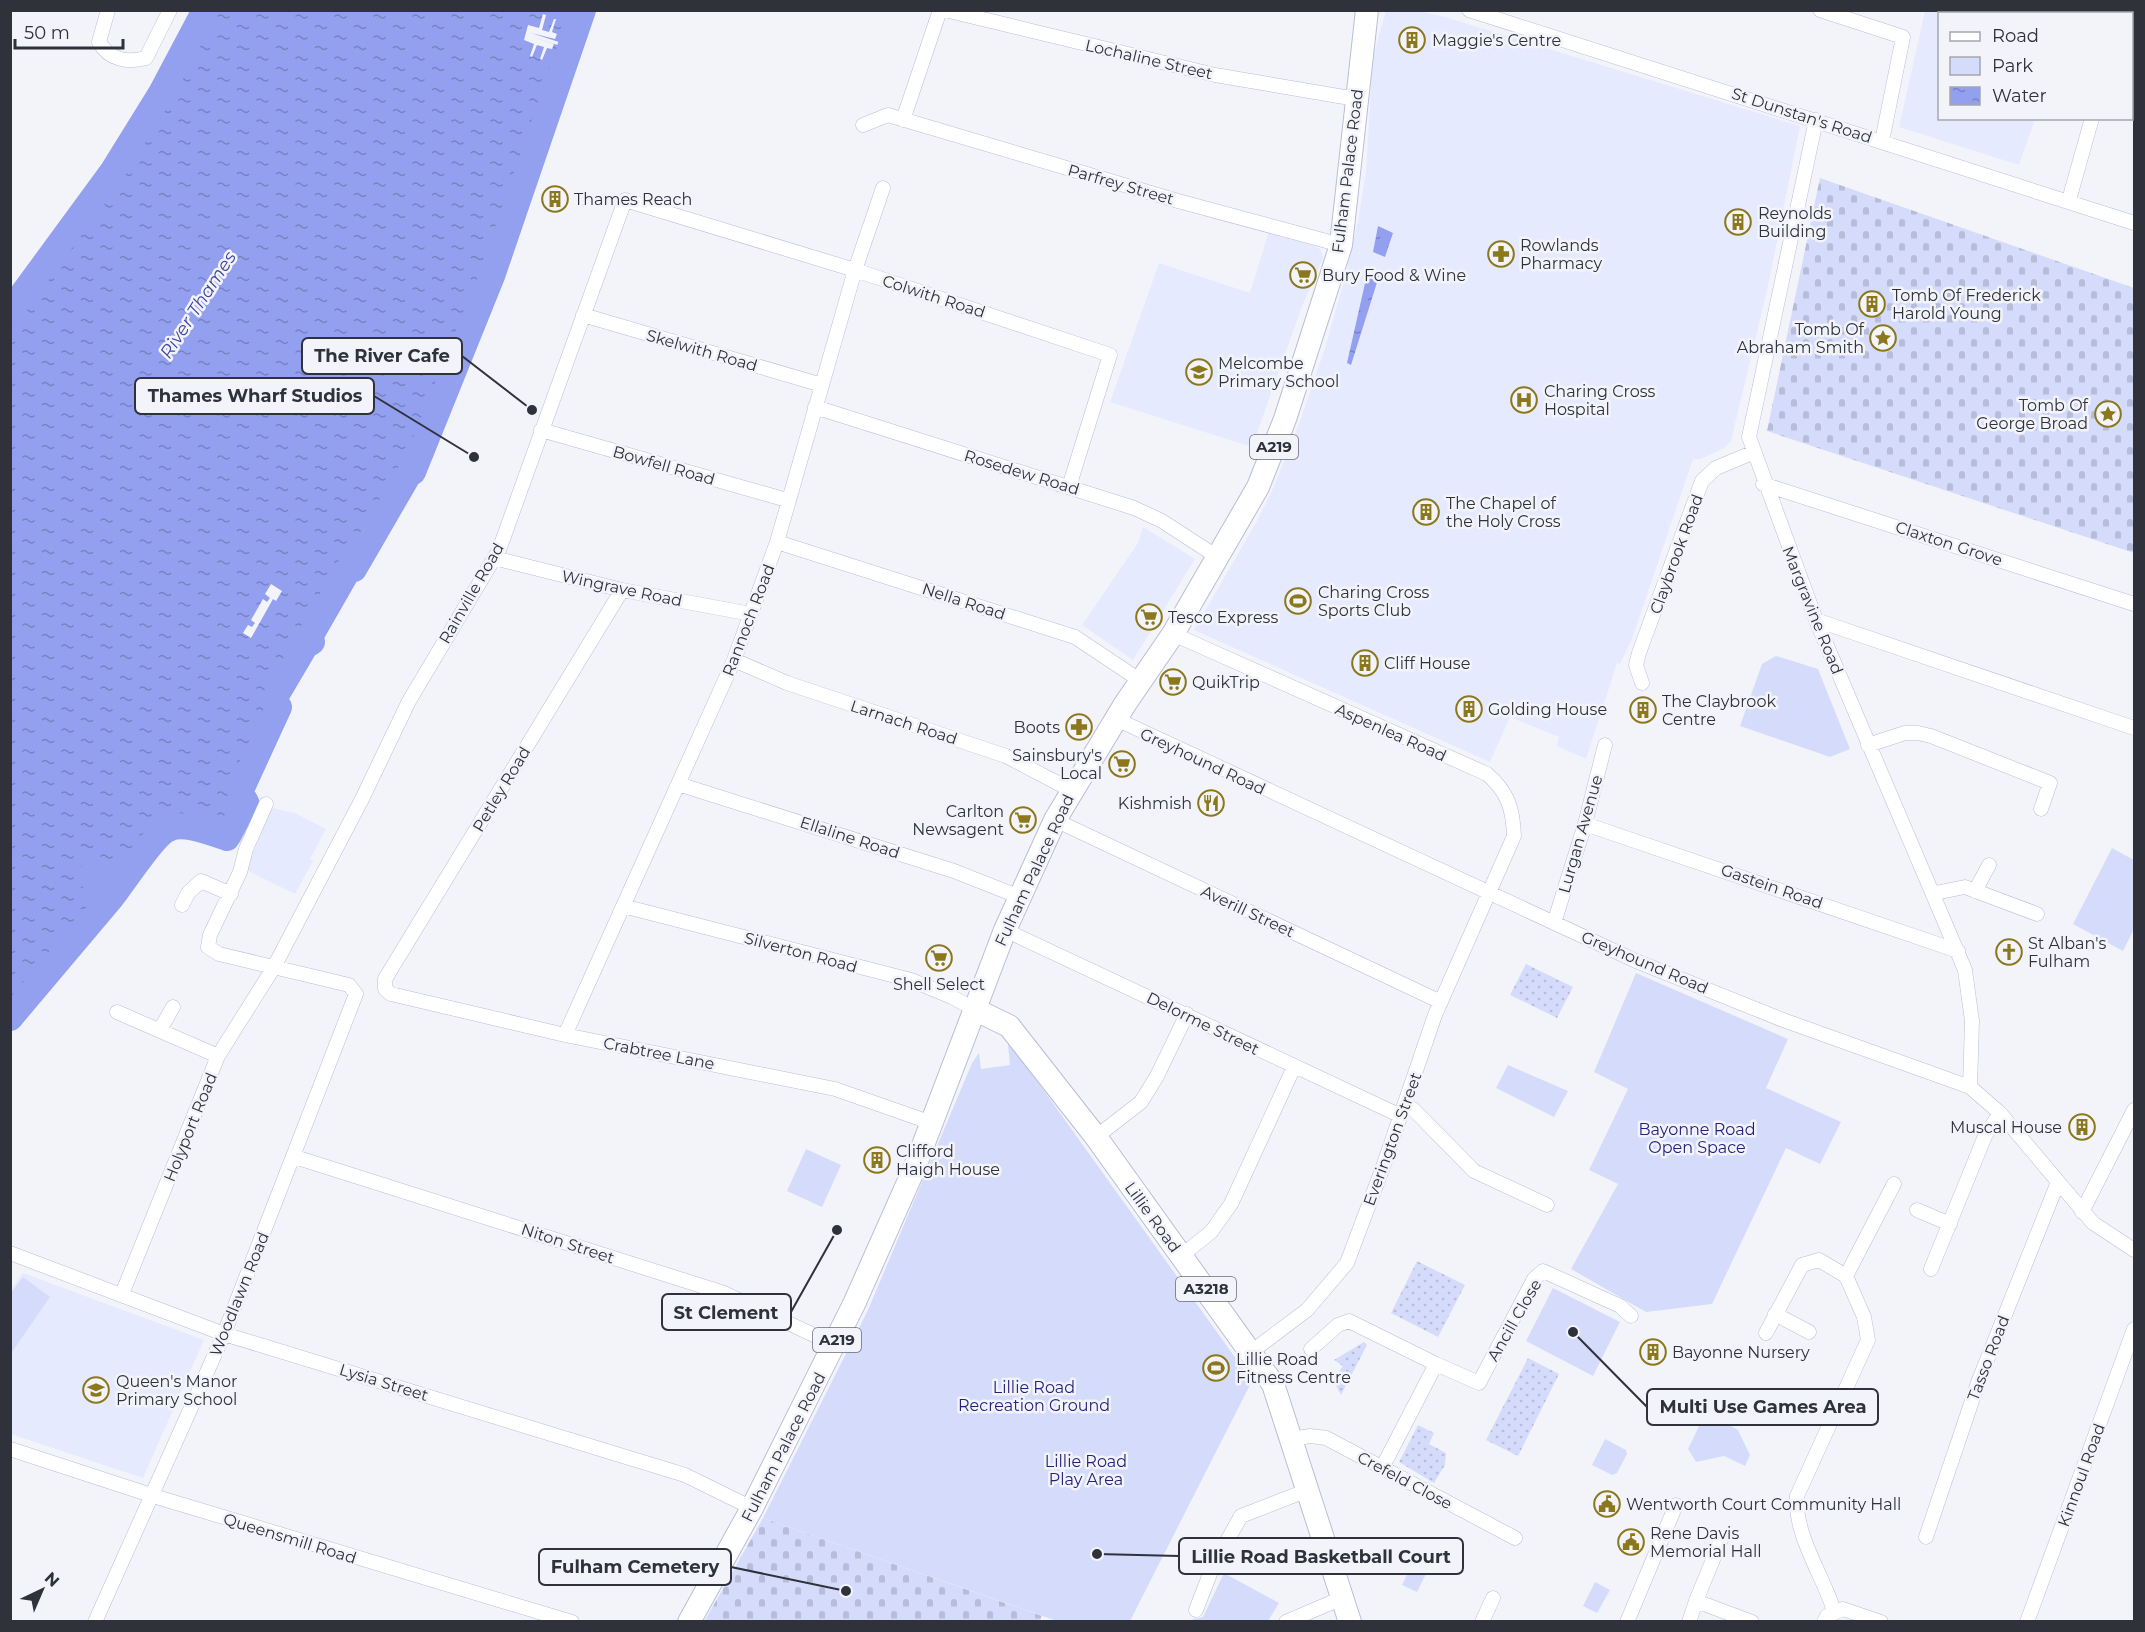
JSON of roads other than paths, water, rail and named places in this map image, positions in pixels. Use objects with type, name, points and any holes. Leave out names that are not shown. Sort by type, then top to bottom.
[{"type":"main road","name":"Fulham Palace Road","points":[[689,1622],[753,1508],[835,1345],[932,1123],[1005,930],[1055,820],[1071,790],[1116,719],[1173,634],[1258,488],[1285,419],[1341,245],[1367,10]]},
{"type":"main road","name":"Lillie Road","points":[[976,1010],[1009,1026],[1096,1137],[1273,1384],[1350,1622]]},
{"type":"street","points":[[108,10],[99,42],[104,51],[129,62],[146,58],[170,10]]},
{"type":"street","points":[[903,120],[942,10]]},
{"type":"street","name":"Lochaline Street","points":[[942,10],[1215,75],[1356,99]]},
{"type":"street","name":"St Dunstan's Road","points":[[1469,10],[2069,200],[2134,223]]},
{"type":"street","points":[[1820,10],[1903,37],[1882,141]]},
{"type":"street","name":"Parfrey Street","points":[[863,125],[888,115],[1178,201],[1341,245]]},
{"type":"street","name":"Margravine Road","points":[[1816,120],[1749,437],[1763,484],[1816,620],[1958,951],[1971,996],[1970,1087]]},
{"type":"street","points":[[2069,200],[2091,120]]},
{"type":"street","name":"Rannoch Road","points":[[565,1035],[734,660],[777,542],[787,500],[855,270],[883,188]]},
{"type":"street","name":"Colwith Road","points":[[625,200],[855,270],[1110,355],[1069,487]]},
{"type":"street","name":"Rainville Road","points":[[274,967],[362,799],[409,700],[495,558],[625,200]]},
{"type":"street","name":"Skelwith Road","points":[[583,315],[822,385]]},
{"type":"street","name":"Rosedew Road","points":[[815,407],[1134,508],[1162,521],[1219,558]]},
{"type":"street","name":"Bowfell Road","points":[[541,430],[787,500]]},
{"type":"street","name":"Claybrook Road","points":[[1642,683],[1636,665],[1639,654],[1702,481],[1716,468],[1752,453]]},
{"type":"street","name":"Claxton Grove","points":[[1763,484],[2134,604]]},
{"type":"street","name":"Nella Road","points":[[777,542],[1075,637],[1141,681]]},
{"type":"street","name":"Wingrave Road","points":[[495,558],[622,590],[751,614]]},
{"type":"street","name":"Petley Road","points":[[385,989],[385,979],[622,590]]},
{"type":"street","points":[[1816,620],[2134,728]]},
{"type":"street","name":"Aspenlea Road","points":[[1173,634],[1486,774],[1498,784],[1509,801],[1513,815],[1514,836],[1488,894]]},
{"type":"street","name":"Larnach Road","points":[[734,660],[787,683],[1006,756],[1071,790]]},
{"type":"street","name":"Greyhound Road","points":[[1116,719],[1636,961],[1762,1011],[1970,1087],[2000,1113],[2082,1212],[2134,1250]]},
{"type":"street","points":[[1868,745],[1905,733],[1931,736],[2050,783],[2041,810]]},
{"type":"street","name":"Lurgan Avenue","points":[[1554,923],[1585,824],[1605,745]]},
{"type":"street","name":"Ellaline Road","points":[[678,784],[954,871],[1020,897]]},
{"type":"street","points":[[266,804],[246,849],[231,894],[210,935],[208,947],[219,954],[274,967]]},
{"type":"street","name":"Averill Street","points":[[1055,820],[1441,1002]]},
{"type":"street","name":"Gastein Road","points":[[1585,824],[1958,951]]},
{"type":"street","points":[[1976,891],[1989,866]]},
{"type":"street","points":[[182,905],[188,893],[201,881],[231,894]]},
{"type":"street","points":[[1935,893],[1957,887],[1976,891],[2037,914]]},
{"type":"street","name":"Everington Street","points":[[1251,1352],[1307,1310],[1347,1263],[1441,1002],[1488,894]]},
{"type":"street","name":"Silverton Road","points":[[623,906],[911,980],[976,1010]]},
{"type":"street","name":"Delorme Street","points":[[1005,930],[1187,1014],[1294,1067],[1403,1112],[1413,1109],[1474,1171],[1547,1205]]},
{"type":"street","name":"Woodlawn Road","points":[[95,1622],[224,1334],[295,1157],[356,994],[349,985],[274,967]]},
{"type":"street","name":"Holyport Road","points":[[122,1294],[218,1056],[274,967]]},
{"type":"street","name":"Crabtree Lane","points":[[385,989],[391,994],[565,1035],[835,1089],[932,1123]]},
{"type":"street","points":[[160,1030],[173,1007]]},
{"type":"street","points":[[117,1012],[218,1056]]},
{"type":"street","points":[[1096,1137],[1141,1102],[1157,1076],[1187,1014]]},
{"type":"street","points":[[1181,1256],[1211,1233],[1231,1204],[1294,1067]]},
{"type":"street","points":[[2082,1212],[2134,1110]]},
{"type":"street","points":[[1931,1269],[1985,1136],[2000,1113]]},
{"type":"street","name":"Niton Street","points":[[295,1157],[724,1293],[835,1345]]},
{"type":"street","name":"Tasso Road","points":[[1926,1537],[1979,1380],[2058,1182]]},
{"type":"street","points":[[1846,1276],[1894,1184]]},
{"type":"street","points":[[1917,1210],[1950,1224]]},
{"type":"street","name":"Lysia Street","points":[[13,1253],[224,1334],[685,1475],[753,1508]]},
{"type":"street","points":[[1766,1333],[1797,1272],[1808,1261],[1819,1260],[1846,1276],[1864,1317],[1868,1340],[1800,1490],[1796,1507],[1829,1616],[1843,1609],[1881,1622]]},
{"type":"street","name":"Ancill Close","points":[[1311,1349],[1338,1325],[1349,1321],[1479,1383],[1534,1279],[1543,1271],[1620,1306],[1631,1316]]},
{"type":"street","points":[[1775,1314],[1809,1332]]},
{"type":"street","name":"Kinnoul Road","points":[[2027,1622],[2134,1329]]},
{"type":"street","points":[[1382,1468],[1436,1364]]},
{"type":"street","name":"Crefeld Close","points":[[1292,1439],[1310,1436],[1326,1438],[1515,1538]]},
{"type":"street","name":"Queensmill Road","points":[[10,1449],[151,1495],[572,1622]]},
{"type":"street","points":[[1196,1610],[1227,1537],[1241,1516],[1308,1490]]},
{"type":"street","points":[[1627,1622],[1676,1505]]},
{"type":"street","points":[[1689,1622],[1721,1540]]},
{"type":"street","points":[[1286,1622],[1342,1598]]},
{"type":"street","points":[[1482,1622],[1492,1598]]},
{"type":"street","points":[[1696,1601],[1752,1622]]},
{"type":"water","name":"River Thames","points":[[205,11],[583,11],[492,276],[413,472],[409,474],[354,569],[350,567],[311,635],[312,642],[306,645],[274,701],[279,707],[240,792],[246,802],[227,838],[179,827],[168,829],[157,837],[112,897],[11,1018],[11,311],[112,172],[161,93]]},
{"type":"water","points":[[1378,226],[1393,233],[1385,257],[1373,252]]},
{"type":"water","points":[[1368,270],[1380,273],[1351,365],[1347,363]]},
{"type":"waterway","points":[[10,311],[112,172],[161,93],[205,10]]},
{"type":"waterway","points":[[90,876],[112,897],[147,849],[168,829],[189,827],[227,838],[246,802],[240,792],[279,707],[273,701],[306,645],[312,642],[311,635],[350,567],[354,569],[409,474],[413,472],[492,276],[583,10]]},
{"type":"waterway","points":[[10,1018],[112,897],[107,893]]},
{"type":"place","name":"Maggie's Centre","points":[[1412,40]]},
{"type":"place","name":"Thames Reach","points":[[555,199]]},
{"type":"place","name":"Reynolds Building","points":[[1738,222]]},
{"type":"place","name":"Rowlands Pharmacy","points":[[1501,254]]},
{"type":"place","name":"Bury Food & Wine","points":[[1303,275]]},
{"type":"place","name":"Tomb Of Frederick Harold Young","points":[[1872,304]]},
{"type":"place","name":"Tomb Of Abraham Smith","points":[[1883,338]]},
{"type":"place","name":"Melcombe Primary School","points":[[1199,372]]},
{"type":"place","name":"Charing Cross Hospital","points":[[1524,400]]},
{"type":"place","name":"The River Cafe","points":[[532,410]]},
{"type":"place","name":"Tomb Of George Broad","points":[[2108,414]]},
{"type":"place","name":"Thames Wharf Studios","points":[[474,457]]},
{"type":"place","name":"The Chapel of the Holy Cross","points":[[1426,512]]},
{"type":"place","name":"Charing Cross Sports Club","points":[[1298,601]]},
{"type":"place","name":"Tesco Express","points":[[1149,617]]},
{"type":"place","name":"Cliff House","points":[[1365,663]]},
{"type":"place","name":"QuikTrip","points":[[1173,682]]},
{"type":"place","name":"Golding House","points":[[1469,709]]},
{"type":"place","name":"The Claybrook Centre","points":[[1643,710]]},
{"type":"place","name":"Boots","points":[[1079,727]]},
{"type":"place","name":"Sainsbury's Local","points":[[1122,764]]},
{"type":"place","name":"Kishmish","points":[[1211,803]]},
{"type":"place","name":"Carlton Newsagent","points":[[1023,820]]},
{"type":"place","name":"St Alban's Fulham","points":[[2009,952]]},
{"type":"place","name":"Shell Select","points":[[939,958]]},
{"type":"place","name":"Muscal House","points":[[2082,1127]]},
{"type":"place","name":"Clifford Haigh House","points":[[877,1160]]},
{"type":"place","name":"St Clement","points":[[837,1230]]},
{"type":"place","name":"Multi Use Games Area","points":[[1573,1332]]},
{"type":"place","name":"Bayonne Nursery","points":[[1653,1352]]},
{"type":"place","name":"Lillie Road Fitness Centre","points":[[1216,1368]]},
{"type":"place","name":"Queen's Manor Primary School","points":[[96,1390]]},
{"type":"place","name":"Wentworth Court Community Hall","points":[[1607,1504]]},
{"type":"place","name":"Rene Davis Memorial Hall","points":[[1631,1542]]},
{"type":"place","name":"Lillie Road Basketball Court","points":[[1097,1554]]},
{"type":"place","name":"Fulham Cemetery","points":[[846,1591]]},
{"type":"park label","name":"Bayonne Road Open Space","points":[[1697,1138]]},
{"type":"park label","name":"Lillie Road Recreation Ground","points":[[1034,1396]]},
{"type":"park label","name":"Lillie Road Play Area","points":[[1086,1470]]}]
